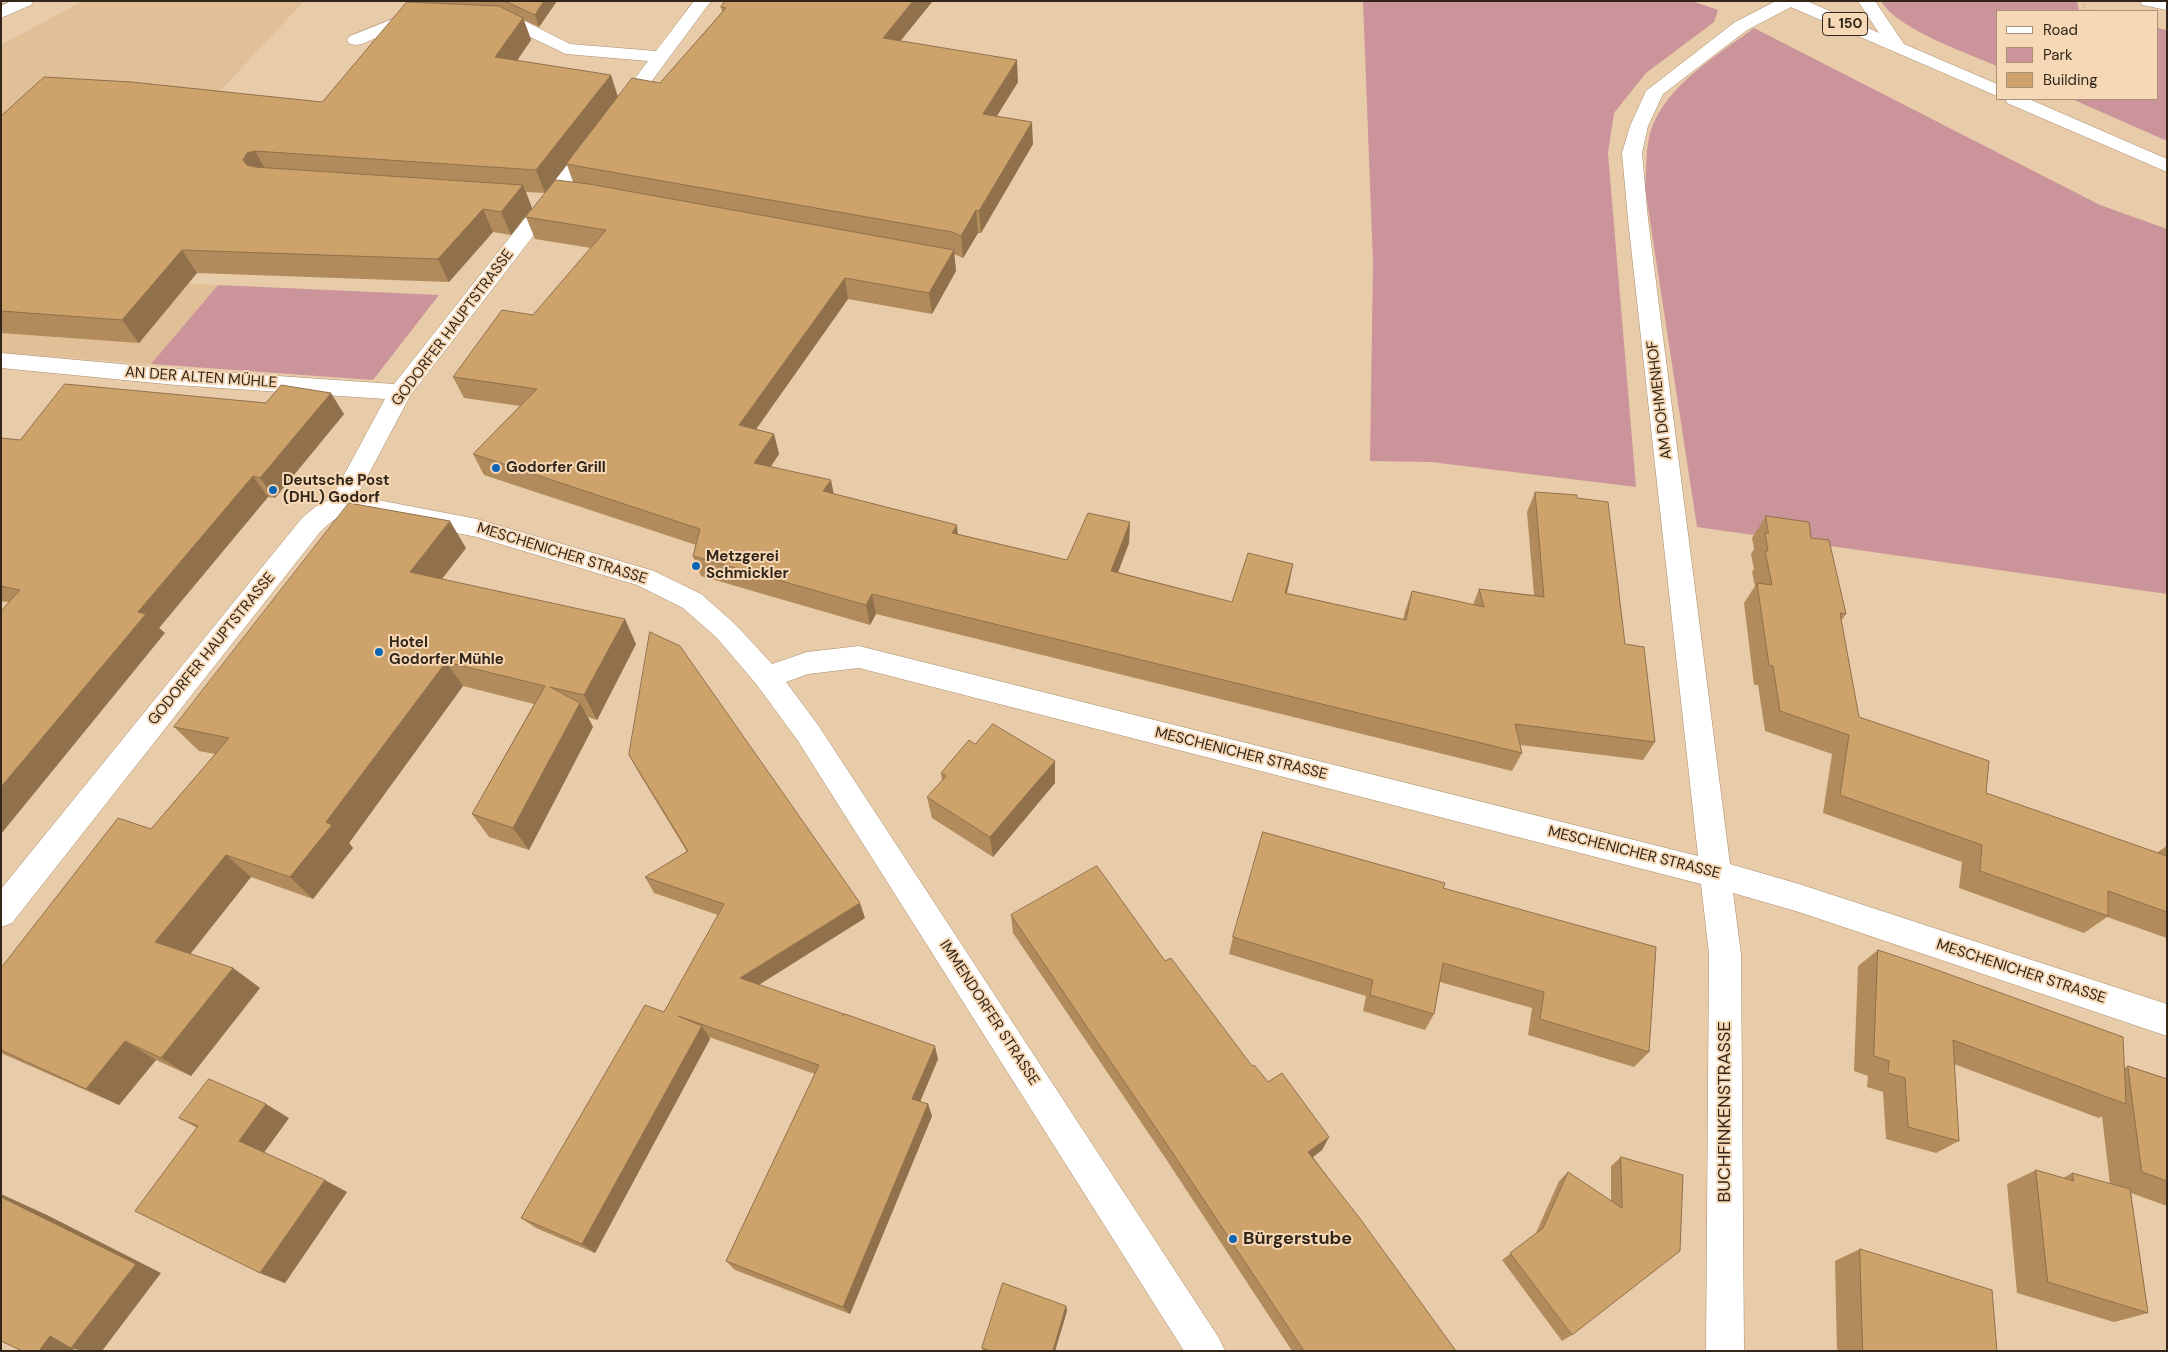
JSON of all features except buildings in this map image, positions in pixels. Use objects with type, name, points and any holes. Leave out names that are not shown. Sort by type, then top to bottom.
[{"type":"street","points":[[1,13],[25,1]]},
{"type":"street","name":"GODORFER HAUPTSTRASSE","points":[[1,912],[311,525],[324,513],[340,505],[400,392],[554,197],[704,1]]},
{"type":"street","name":"L 150","points":[[1791,1],[1996,91]]},
{"type":"street","name":"AM DOHMENHOF","points":[[1717,874],[1638,219],[1632,153],[1639,126],[1655,91],[1741,26],[1791,1]]},
{"type":"street","points":[[1866,1],[1897,48]]},
{"type":"street","points":[[2148,1],[2167,5]]},
{"type":"street","points":[[356,40],[410,17],[437,18]]},
{"type":"street","points":[[474,19],[511,21],[566,49],[661,57]]},
{"type":"street","points":[[2016,100],[2167,166]]},
{"type":"street","name":"AN DER ALTEN MÜHLE","points":[[1,360],[176,377],[400,392]]},
{"type":"street","name":"MESCHENICHER STRASSE","points":[[340,505],[358,505],[477,528],[645,578],[692,601],[726,631],[767,677],[806,663],[859,657],[1717,874],[2167,1020]]},
{"type":"street","name":"IMMENDORFER STRASSE","points":[[767,677],[808,733],[1206,1351]]},
{"type":"street","name":"BUCHFINKENSTRASSE","points":[[1717,874],[1725,954],[1725,1351]]},
{"type":"shaded area","points":[[83,1],[304,1],[45,279],[218,285],[151,364],[1,353],[1,45]]},
{"type":"green space","points":[[1363,1],[1692,1],[1718,10],[1714,22],[1646,73],[1614,113],[1608,153],[1636,487],[1431,462],[1370,461],[1373,263]]},
{"type":"green space","points":[[1881,1],[2077,1],[2079,10],[1996,10],[1996,66],[1934,39],[1902,21],[1889,11]]},
{"type":"green space","points":[[1754,28],[2100,205],[2167,229],[2167,594],[1697,527],[1645,188],[1646,159],[1651,130],[1669,99],[1681,85],[1709,60]]},
{"type":"green space","points":[[2158,28],[2167,30],[2167,141],[2074,100],[2158,100]]},
{"type":"green space","points":[[218,285],[439,295],[373,380],[151,364]]},
{"type":"place","name":"Godorfer Grill","points":[[496,468]]},
{"type":"place","name":"Deutsche Post (DHL) Godorf","points":[[273,490]]},
{"type":"place","name":"Metzgerei Schmickler","points":[[696,566]]},
{"type":"place","name":"Hotel Godorfer Mühle","points":[[379,652]]},
{"type":"place","name":"Bürgerstube","points":[[1233,1239]]}]
